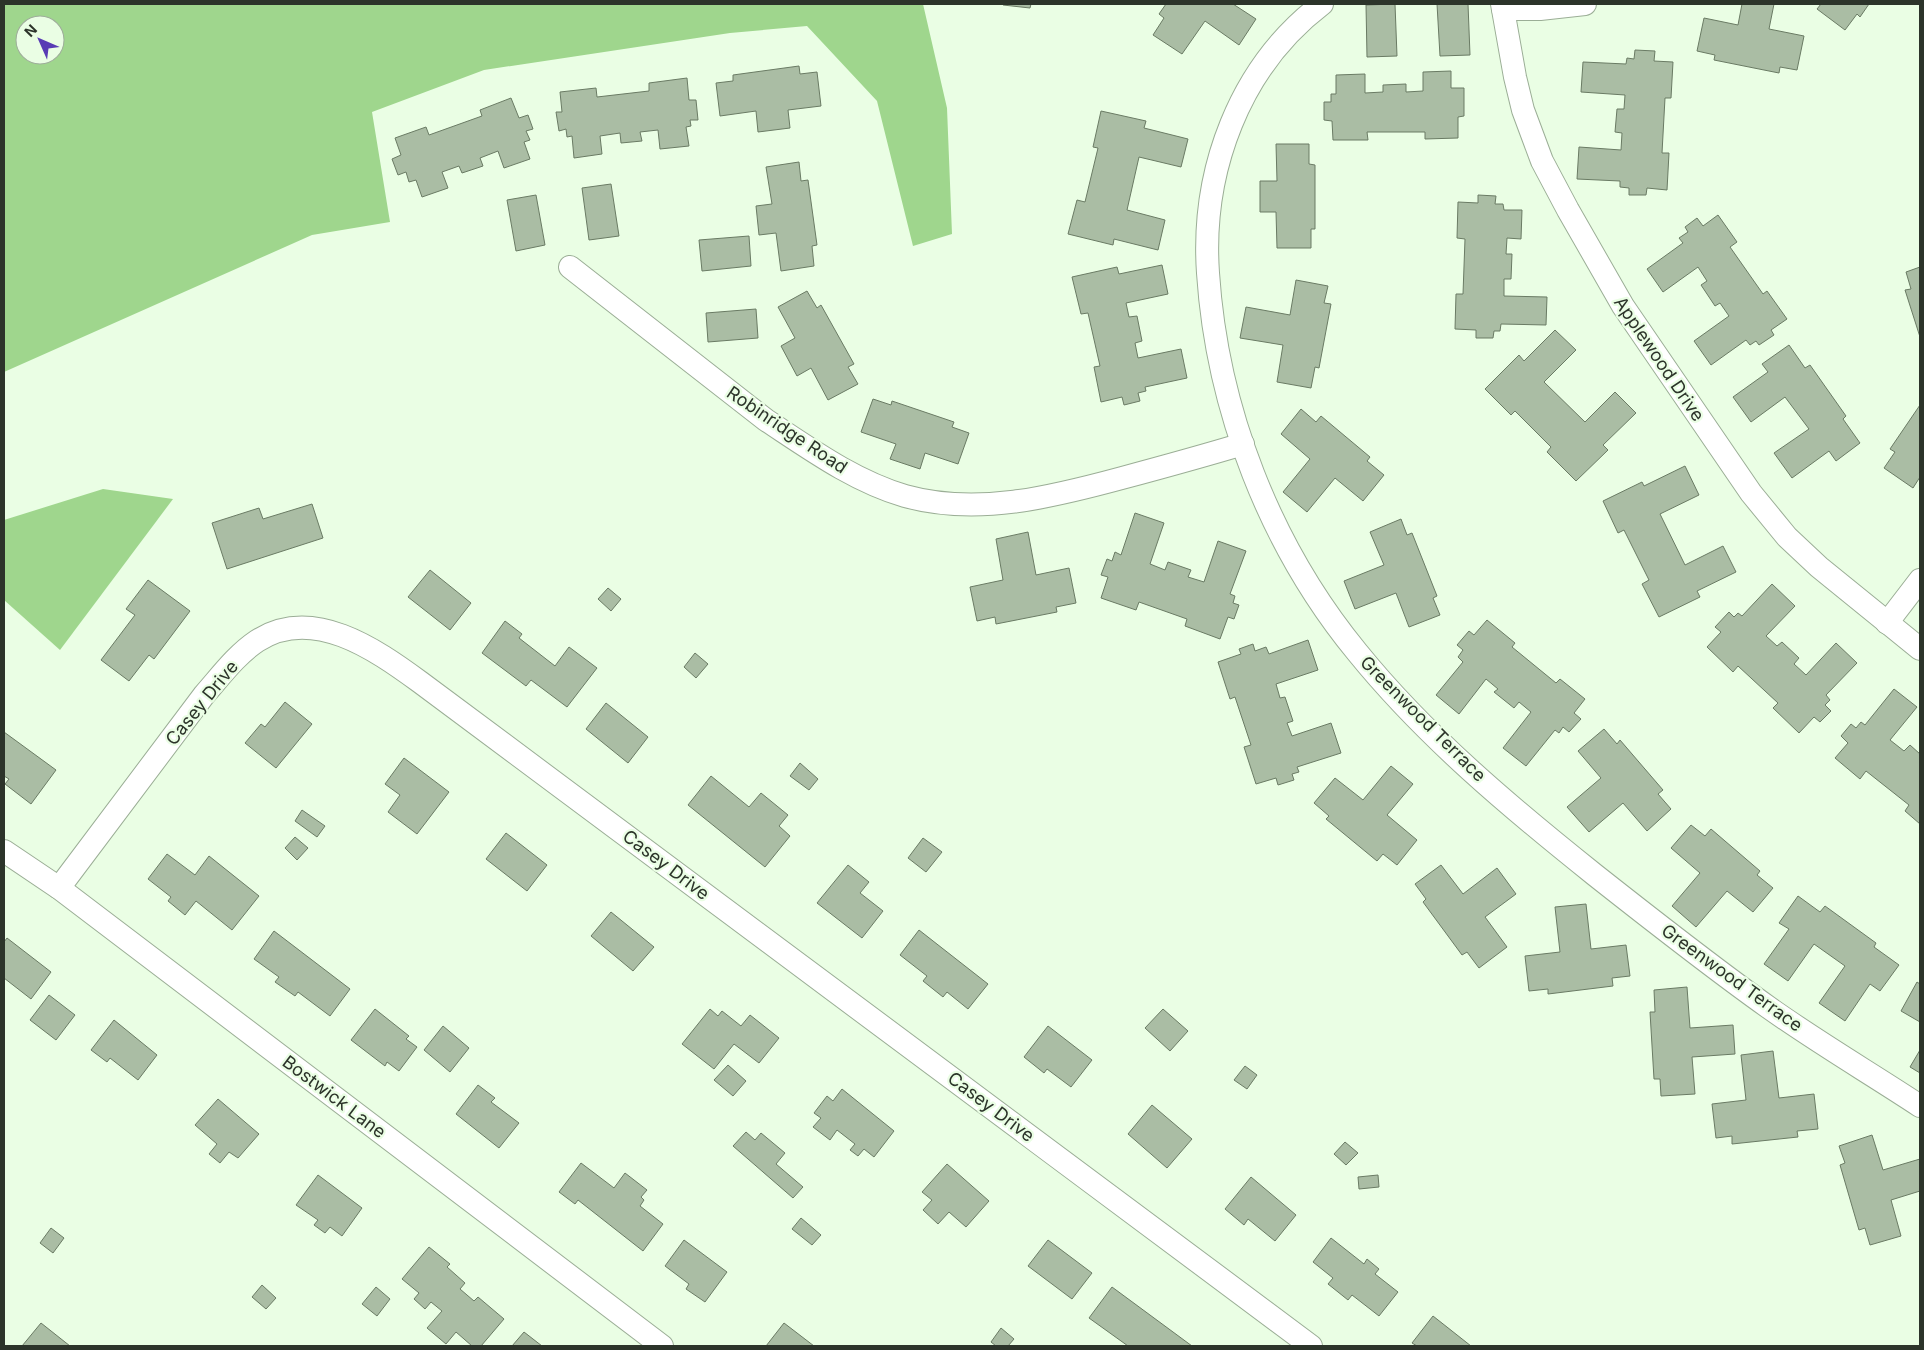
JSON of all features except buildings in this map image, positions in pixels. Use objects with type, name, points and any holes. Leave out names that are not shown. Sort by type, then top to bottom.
[{"type":"street","name":"Greenwood Terrace","points":[[1322,4],[1286,36],[1250,85],[1227,131],[1212,187],[1206,245],[1209,288],[1222,369],[1243,444],[1276,525],[1314,593],[1354,650],[1430,731],[1529,821],[1670,934],[1772,1009],[1920,1106]]},
{"type":"street","points":[[1503,7],[1540,9],[1585,4]]},
{"type":"street","name":"Applewood Drive","points":[[1503,7],[1515,77],[1523,110],[1542,161],[1623,306],[1751,493],[1787,536],[1819,567],[1920,649]]},
{"type":"street","name":"Robinridge Road","points":[[570,267],[766,420],[855,476],[906,496],[949,504],[975,505],[1027,500],[1097,485],[1243,444]]},
{"type":"street","points":[[1887,623],[1920,580]]},
{"type":"street","name":"Casey Drive","points":[[59,888],[204,695],[228,668],[256,642],[271,633],[300,628],[315,628],[346,636],[381,654],[420,682],[1311,1346]]},
{"type":"street","name":"Bostwick Lane","points":[[4,851],[59,888],[662,1346]]},
{"type":"green space","points":[[4,4],[923,4],[947,108],[952,234],[913,246],[877,101],[807,26],[730,33],[484,70],[372,112],[390,222],[312,235],[4,372]]},
{"type":"green space","points":[[103,489],[173,499],[60,650],[4,600],[4,520]]}]
